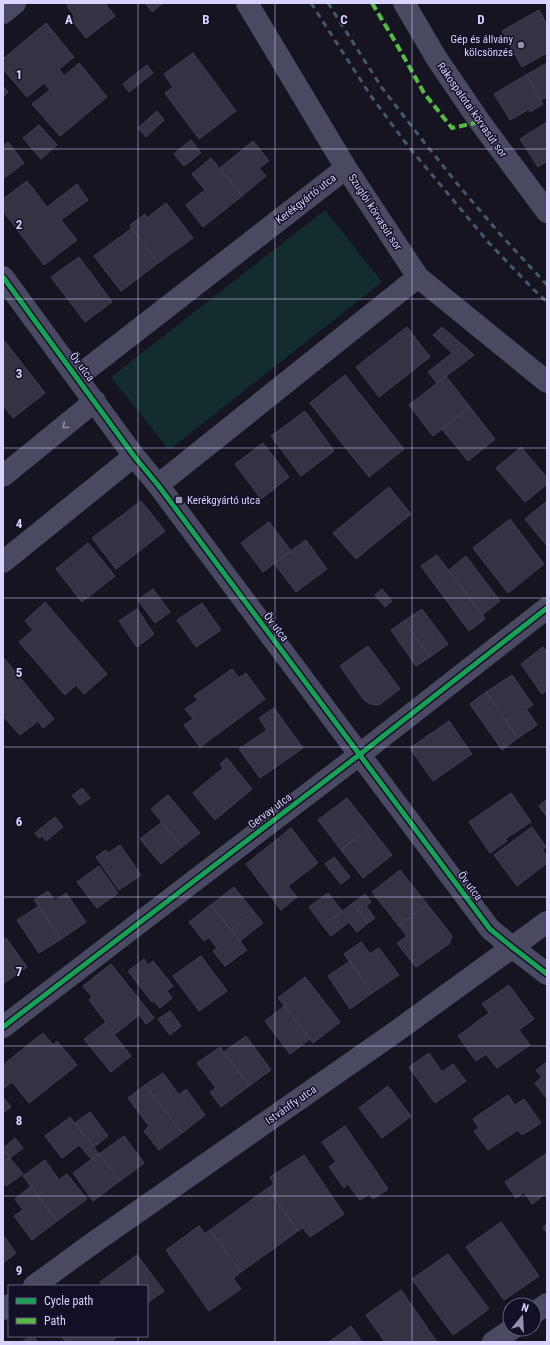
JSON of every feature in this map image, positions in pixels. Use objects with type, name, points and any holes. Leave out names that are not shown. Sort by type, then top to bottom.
[{"type":"street","points":[[3,12],[15,3]]},
{"type":"street","name":"Szuglói körvasút sor","points":[[247,3],[346,168],[418,277],[547,382]]},
{"type":"street","name":"Rákospalotai körvasút sor","points":[[404,3],[436,59],[480,122],[547,212]]},
{"type":"street","name":"Kerékgyártó utca","points":[[77,377],[346,168]]},
{"type":"street","points":[[158,485],[418,277]]},
{"type":"street","name":"Öv utca","points":[[5,283],[490,929],[512,948],[547,974]]},
{"type":"street","points":[[3,476],[95,401]]},
{"type":"street","points":[[3,562],[134,456]]},
{"type":"street","name":"Gervay utca","points":[[3,1027],[359,755],[547,608]]},
{"type":"street","name":"Istvánffy utca","points":[[35,1285],[93,1243],[394,1033],[547,922]]},
{"type":"street","points":[[493,1342],[502,1336]]},
{"type":"green space","points":[[325,210],[382,282],[169,450],[111,377]]},
{"type":"building","points":[[71,3],[105,3],[115,16],[86,38],[71,19],[75,17],[67,6]]},
{"type":"building","points":[[145,3],[163,3],[152,12]]},
{"type":"building","points":[[539,10],[547,25],[547,53],[522,67],[502,31]]},
{"type":"building","points":[[46,23],[74,57],[59,69],[64,76],[79,63],[107,97],[60,136],[32,104],[50,90],[44,83],[27,97],[3,69],[3,59]]},
{"type":"building","points":[[193,53],[236,111],[199,139],[165,93],[173,87],[164,74]]},
{"type":"building","points":[[547,63],[547,97],[541,100],[526,75]]},
{"type":"building","points":[[147,65],[153,73],[129,92],[123,84]]},
{"type":"building","points":[[526,75],[543,104],[530,112],[529,109],[510,120],[494,94]]},
{"type":"building","points":[[3,86],[8,92],[3,97]]},
{"type":"building","points":[[157,111],[164,120],[146,137],[138,128]]},
{"type":"building","points":[[547,122],[547,161],[538,167],[520,139]]},
{"type":"building","points":[[39,125],[57,145],[41,159],[23,138]]},
{"type":"building","points":[[191,140],[201,153],[184,166],[174,154]]},
{"type":"building","points":[[253,141],[269,161],[259,168],[266,176],[242,196],[220,168]]},
{"type":"building","points":[[8,142],[24,163],[3,179],[3,146]]},
{"type":"building","points":[[211,158],[242,196],[203,227],[186,205],[205,190],[192,174]]},
{"type":"building","points":[[27,181],[47,207],[77,184],[88,200],[61,220],[77,240],[44,265],[3,211],[3,199]]},
{"type":"building","points":[[166,203],[193,238],[158,263],[130,225],[145,214],[147,218]]},
{"type":"building","points":[[132,228],[158,263],[121,291],[94,256]]},
{"type":"building","points":[[79,257],[112,302],[85,322],[51,277]]},
{"type":"building","points":[[407,327],[430,357],[379,397],[356,367]]},
{"type":"building","points":[[442,327],[474,355],[437,383],[428,372],[452,353],[433,335]]},
{"type":"building","points":[[3,339],[45,393],[13,418],[3,405]]},
{"type":"building","points":[[345,375],[404,449],[369,477],[310,403]]},
{"type":"building","points":[[446,376],[470,407],[433,436],[409,405]]},
{"type":"building","points":[[470,407],[495,439],[468,461],[442,429]]},
{"type":"building","points":[[305,411],[334,451],[301,476],[271,436]]},
{"type":"building","points":[[263,443],[289,477],[261,499],[235,464]]},
{"type":"building","points":[[521,447],[547,478],[547,484],[525,502],[496,468]]},
{"type":"building","points":[[389,487],[411,514],[356,559],[333,533]]},
{"type":"building","points":[[141,501],[165,531],[116,569],[92,538]]},
{"type":"building","points":[[547,501],[547,546],[525,519]]},
{"type":"building","points":[[510,519],[544,564],[508,593],[473,548]]},
{"type":"building","points":[[269,522],[291,551],[263,572],[241,543]]},
{"type":"building","points":[[306,540],[327,569],[296,592],[274,563]]},
{"type":"building","points":[[88,543],[115,576],[82,602],[56,569]]},
{"type":"building","points":[[437,555],[485,619],[469,631],[421,566]]},
{"type":"building","points":[[466,556],[500,601],[482,615],[449,570]]},
{"type":"building","points":[[153,589],[170,612],[155,623],[138,600]]},
{"type":"building","points":[[382,589],[392,601],[385,607],[375,595]]},
{"type":"building","points":[[45,602],[107,674],[84,694],[76,685],[65,695],[19,642],[33,630],[25,621]]},
{"type":"building","points":[[202,603],[221,630],[196,647],[177,620]]},
{"type":"building","points":[[137,609],[154,634],[137,647],[119,621]]},
{"type":"building","points":[[422,609],[448,644],[430,657],[404,621]]},
{"type":"building","points":[[404,621],[430,657],[416,666],[391,630]]},
{"type":"building","points":[[368,646],[400,689],[379,705],[370,704],[364,700],[340,666]]},
{"type":"building","points":[[543,647],[547,652],[547,690],[542,694],[521,664]]},
{"type":"building","points":[[3,657],[54,719],[43,728],[38,721],[20,735],[3,716]]},
{"type":"building","points":[[232,669],[239,678],[246,673],[265,699],[200,747],[184,725],[193,719],[185,709],[198,700],[194,696]]},
{"type":"building","points":[[512,675],[533,705],[526,709],[537,725],[518,738],[486,692]]},
{"type":"building","points":[[486,692],[518,738],[502,750],[470,704]]},
{"type":"building","points":[[274,708],[303,748],[260,778],[239,749],[267,730],[259,718]]},
{"type":"building","points":[[449,721],[472,754],[433,781],[410,748]]},
{"type":"building","points":[[227,758],[252,789],[215,820],[193,793],[223,768],[220,764]]},
{"type":"building","points":[[82,788],[90,798],[80,805],[72,796]]},
{"type":"building","points":[[511,793],[531,822],[505,839],[507,841],[490,853],[469,822]]},
{"type":"building","points":[[168,795],[200,833],[182,847],[151,809]]},
{"type":"building","points":[[347,798],[370,827],[341,850],[318,820]]},
{"type":"building","points":[[547,799],[547,817],[539,806]]},
{"type":"building","points":[[55,817],[63,827],[46,841],[42,836],[39,838],[35,833]]},
{"type":"building","points":[[162,822],[182,847],[161,864],[140,839]]},
{"type":"building","points":[[370,827],[392,855],[363,878],[341,850]]},
{"type":"building","points":[[532,827],[546,847],[542,850],[547,856],[547,863],[517,886],[494,855]]},
{"type":"building","points":[[291,828],[318,863],[288,886],[297,897],[281,910],[246,864]]},
{"type":"building","points":[[120,845],[141,875],[119,890],[96,857],[106,850],[108,853]]},
{"type":"building","points":[[334,857],[350,877],[341,884],[325,864]]},
{"type":"building","points":[[99,866],[118,893],[97,908],[77,882]]},
{"type":"building","points":[[400,870],[427,904],[399,926],[372,892]]},
{"type":"building","points":[[234,887],[254,912],[231,930],[211,905]]},
{"type":"building","points":[[48,891],[55,901],[66,893],[86,922],[61,939],[34,900]]},
{"type":"building","points":[[328,893],[342,911],[323,926],[309,907]]},
{"type":"building","points":[[365,894],[371,902],[366,906],[375,918],[368,923],[353,903]]},
{"type":"building","points":[[353,903],[368,923],[357,932],[349,922],[331,936],[323,926]]},
{"type":"building","points":[[427,904],[452,936],[449,944],[416,967],[397,943],[407,936],[399,926]]},
{"type":"building","points":[[211,905],[247,950],[225,966],[213,951],[217,948],[209,937],[204,941],[189,922]]},
{"type":"building","points":[[39,906],[61,939],[39,953],[17,920]]},
{"type":"building","points":[[254,912],[263,923],[240,941],[231,930]]},
{"type":"building","points":[[6,938],[27,967],[4,983],[3,940]]},
{"type":"building","points":[[361,942],[370,954],[379,948],[399,975],[372,993],[344,954]]},
{"type":"building","points":[[201,956],[227,991],[199,1011],[173,976]]},
{"type":"building","points":[[144,959],[148,965],[153,961],[173,986],[167,991],[172,998],[160,1008],[154,1001],[152,1002],[128,971]]},
{"type":"building","points":[[350,961],[372,993],[350,1009],[328,976]]},
{"type":"building","points":[[111,964],[154,1018],[146,1024],[139,1015],[115,1034],[89,1000],[92,997],[83,986]]},
{"type":"building","points":[[305,977],[340,1022],[313,1043],[278,998]]},
{"type":"building","points":[[509,985],[534,1019],[519,1030],[530,1045],[497,1068],[486,1054],[476,1061],[458,1036],[489,1013],[482,1004]]},
{"type":"building","points":[[284,1006],[310,1039],[290,1054],[265,1021]]},
{"type":"building","points":[[170,1011],[181,1026],[170,1035],[158,1019]]},
{"type":"building","points":[[105,1023],[131,1056],[111,1072],[84,1039]]},
{"type":"building","points":[[43,1033],[53,1045],[57,1041],[77,1065],[29,1103],[12,1082],[4,1088],[3,1087],[3,1065]]},
{"type":"building","points":[[246,1036],[271,1070],[249,1086],[224,1052]]},
{"type":"building","points":[[220,1047],[249,1086],[221,1107],[210,1092],[216,1088],[197,1063]]},
{"type":"building","points":[[429,1053],[442,1072],[453,1064],[466,1081],[435,1103],[409,1067]]},
{"type":"building","points":[[547,1062],[547,1099],[535,1083],[542,1077],[536,1070]]},
{"type":"building","points":[[163,1073],[179,1095],[186,1089],[205,1115],[182,1133],[145,1085]]},
{"type":"building","points":[[145,1085],[182,1133],[159,1150],[144,1131],[149,1126],[128,1098]]},
{"type":"building","points":[[388,1086],[411,1116],[382,1138],[359,1108]]},
{"type":"building","points":[[508,1095],[515,1105],[524,1099],[541,1123],[522,1135],[518,1130],[488,1150],[474,1131],[479,1128],[473,1119]]},
{"type":"building","points":[[3,1097],[11,1107],[3,1113]]},
{"type":"building","points":[[90,1112],[108,1136],[94,1147],[75,1123]]},
{"type":"building","points":[[70,1117],[99,1154],[92,1160],[79,1145],[62,1158],[45,1136]]},
{"type":"building","points":[[345,1126],[388,1189],[373,1199],[369,1194],[360,1200],[348,1184],[344,1188],[329,1167],[336,1162],[322,1142]]},
{"type":"building","points":[[124,1136],[144,1163],[120,1181],[99,1154]]},
{"type":"building","points":[[15,1138],[23,1148],[10,1158],[3,1148]]},
{"type":"building","points":[[3,1149],[10,1158],[3,1163]]},
{"type":"building","points":[[547,1153],[547,1193],[532,1204],[524,1192],[516,1198],[505,1182]]},
{"type":"building","points":[[99,1154],[120,1181],[93,1201],[73,1173]]},
{"type":"building","points":[[304,1155],[344,1214],[310,1237],[303,1228],[298,1231],[268,1188],[274,1184],[270,1177]]},
{"type":"building","points":[[10,1158],[23,1174],[6,1186],[3,1182],[3,1163]]},
{"type":"building","points":[[45,1160],[59,1180],[67,1174],[87,1199],[57,1221],[23,1176]]},
{"type":"building","points":[[31,1186],[57,1221],[32,1240],[14,1216],[23,1210],[15,1199]]},
{"type":"building","points":[[268,1188],[298,1231],[241,1272],[210,1230]]},
{"type":"building","points":[[501,1222],[539,1276],[508,1297],[502,1297],[466,1247]]},
{"type":"building","points":[[547,1224],[547,1234],[543,1227]]},
{"type":"building","points":[[199,1226],[205,1234],[210,1230],[241,1272],[233,1278],[241,1289],[209,1311],[166,1250]]},
{"type":"building","points":[[3,1235],[16,1253],[3,1263]]},
{"type":"building","points":[[448,1254],[489,1309],[453,1335],[412,1279]]},
{"type":"building","points":[[137,1255],[164,1291],[148,1302],[148,1285],[102,1285],[100,1282]]},
{"type":"building","points":[[401,1290],[437,1342],[385,1342],[366,1315]]},
{"type":"building","points":[[351,1326],[362,1342],[329,1342]]},
{"type":"building","points":[[29,1337],[34,1337],[38,1342],[22,1342]]},
{"type":"building","points":[[62,1337],[117,1337],[111,1342],[66,1342]]},
{"type":"railway","points":[[311,3],[371,96],[408,146],[489,243],[547,302]]},
{"type":"railway","points":[[328,3],[382,88],[420,137],[500,234],[547,285]]},
{"type":"marked path","points":[[372,3],[424,93],[452,128],[480,122]]},
{"type":"cycle path","points":[[3,277],[134,456],[158,485],[490,929],[547,974]]},
{"type":"cycle path","points":[[3,1027],[359,755],[547,608]]},
{"type":"place","name":"Gép és állvány kölcsönzés","points":[[521,45]]},
{"type":"place","name":"Kerékgyártó utca","points":[[179,500]]}]
